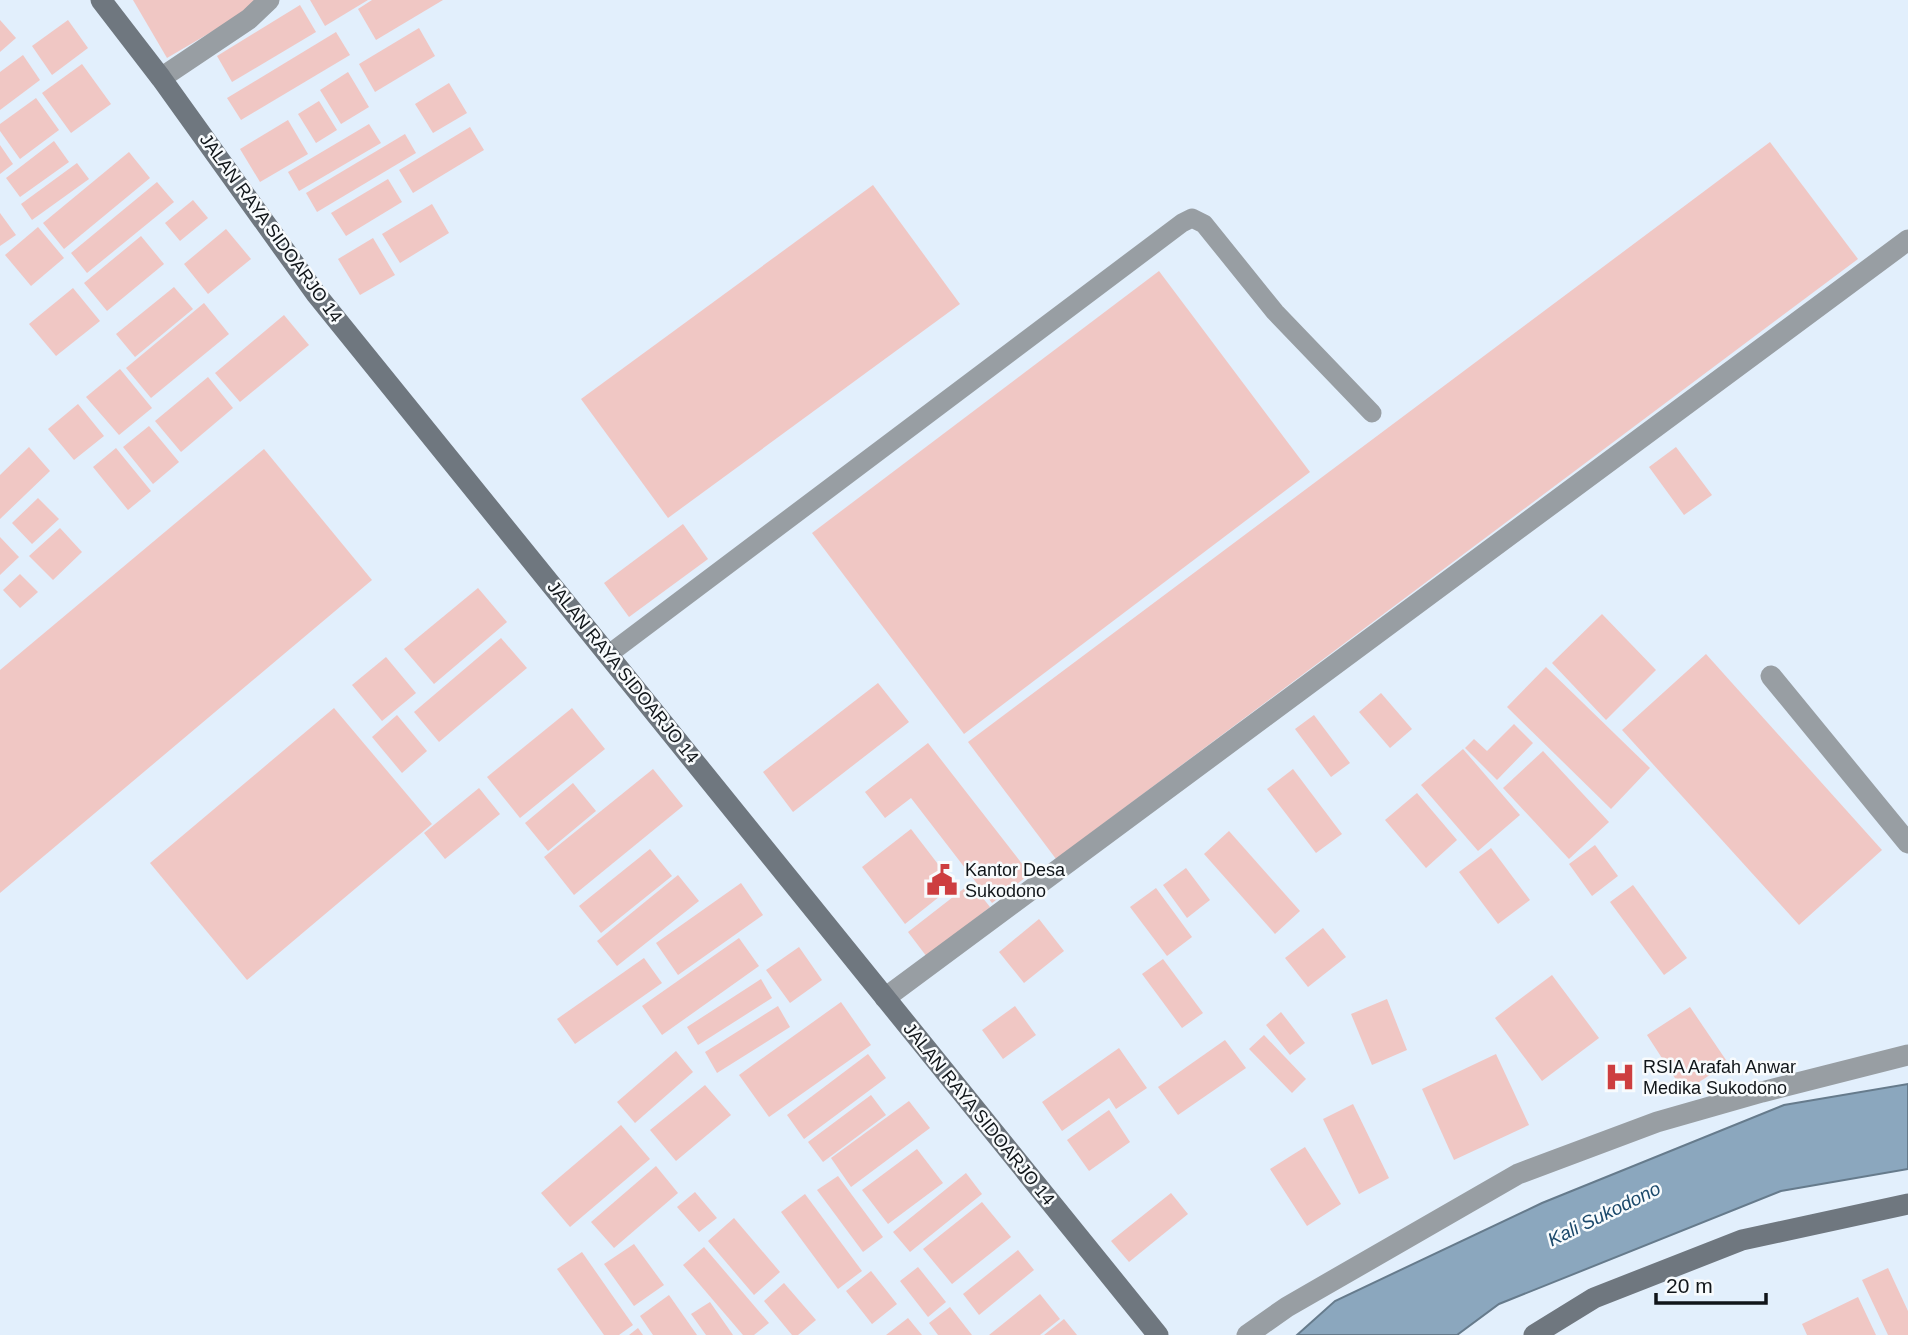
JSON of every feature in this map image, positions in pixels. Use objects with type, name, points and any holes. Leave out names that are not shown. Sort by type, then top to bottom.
[{"type":"main road","name":"JALAN RAYA SIDOARJO 14","points":[[101,0],[161,78],[316,294],[1158,1335]]},
{"type":"main road","points":[[1534,1335],[1594,1298],[1742,1240],[1908,1203]]},
{"type":"street","points":[[161,78],[249,19],[269,0]]},
{"type":"street","points":[[885,998],[1908,240]]},
{"type":"street","points":[[1771,676],[1908,843]]},
{"type":"street","points":[[1247,1335],[1287,1307],[1518,1174],[1657,1122],[1762,1091],[1908,1055]]},
{"type":"lane","points":[[609,654],[1192,218],[1204,224],[1275,312],[1372,413]]},
{"type":"water","name":"Kali Sukodono","points":[[1908,1084],[1908,1169],[1781,1191],[1499,1304],[1457,1335],[1297,1335],[1335,1301],[1542,1203],[1784,1105]]},
{"type":"building","points":[[133,0],[266,0],[167,58]]},
{"type":"building","points":[[310,0],[368,0],[325,26]]},
{"type":"building","points":[[372,0],[443,0],[376,40],[358,9]]},
{"type":"building","points":[[300,5],[316,32],[232,82],[217,56]]},
{"type":"building","points":[[0,20],[16,38],[0,52]]},
{"type":"building","points":[[68,20],[88,48],[52,75],[32,46]]},
{"type":"building","points":[[419,28],[435,56],[375,92],[359,64]]},
{"type":"building","points":[[336,32],[350,55],[241,120],[227,98]]},
{"type":"building","points":[[23,55],[40,80],[0,110],[0,72]]},
{"type":"building","points":[[82,64],[111,104],[71,133],[42,93]]},
{"type":"building","points":[[348,72],[369,107],[341,124],[320,90]]},
{"type":"building","points":[[449,83],[467,113],[433,133],[415,104]]},
{"type":"building","points":[[36,98],[59,130],[20,159],[0,131],[0,124]]},
{"type":"building","points":[[319,101],[337,130],[316,143],[298,114]]},
{"type":"building","points":[[288,120],[308,154],[260,182],[240,149]]},
{"type":"building","points":[[369,124],[381,143],[299,191],[288,172]]},
{"type":"building","points":[[470,127],[484,150],[413,193],[399,170]]},
{"type":"building","points":[[405,134],[416,153],[317,212],[306,193]]},
{"type":"building","points":[[54,141],[69,162],[20,197],[6,178]]},
{"type":"building","points":[[1770,142],[1858,259],[1056,859],[968,742]]},
{"type":"building","points":[[0,145],[13,164],[0,174]]},
{"type":"building","points":[[129,152],[150,178],[64,249],[43,223]]},
{"type":"building","points":[[77,163],[89,179],[32,220],[21,204]]},
{"type":"building","points":[[388,179],[402,202],[346,236],[331,213]]},
{"type":"building","points":[[157,182],[174,202],[87,273],[71,253]]},
{"type":"building","points":[[873,185],[960,304],[668,518],[581,399]]},
{"type":"building","points":[[193,200],[208,218],[180,241],[165,223]]},
{"type":"building","points":[[432,204],[449,233],[400,263],[382,234]]},
{"type":"building","points":[[0,213],[16,235],[0,246]]},
{"type":"building","points":[[38,227],[64,258],[31,286],[5,255]]},
{"type":"building","points":[[226,229],[251,259],[208,294],[184,264]]},
{"type":"building","points":[[141,236],[164,264],[107,311],[84,283]]},
{"type":"building","points":[[373,238],[395,275],[360,295],[338,259]]},
{"type":"building","points":[[1159,271],[1310,472],[964,734],[812,533]]},
{"type":"building","points":[[174,287],[193,309],[135,357],[116,334]]},
{"type":"building","points":[[73,288],[100,321],[56,356],[29,324]]},
{"type":"building","points":[[204,303],[229,334],[151,398],[126,368]]},
{"type":"building","points":[[284,315],[309,345],[240,402],[215,373]]},
{"type":"building","points":[[120,369],[152,408],[119,435],[86,397]]},
{"type":"building","points":[[208,377],[233,408],[181,452],[155,421]]},
{"type":"building","points":[[78,404],[104,436],[74,460],[48,429]]},
{"type":"building","points":[[149,426],[179,462],[153,484],[123,447]]},
{"type":"building","points":[[29,447],[50,471],[0,519],[0,475]]},
{"type":"building","points":[[1676,447],[1712,495],[1684,515],[1649,467]]},
{"type":"building","points":[[116,448],[151,491],[128,510],[93,467]]},
{"type":"building","points":[[264,449],[372,580],[0,893],[0,670]]},
{"type":"building","points":[[38,498],[59,519],[32,544],[12,523]]},
{"type":"building","points":[[683,524],[708,559],[629,617],[604,583]]},
{"type":"building","points":[[60,528],[82,552],[53,580],[29,556]]},
{"type":"building","points":[[0,537],[19,557],[0,575]]},
{"type":"building","points":[[20,574],[38,592],[20,608],[3,590]]},
{"type":"building","points":[[478,588],[507,622],[434,684],[404,649]]},
{"type":"building","points":[[1602,614],[1656,670],[1606,720],[1552,663]]},
{"type":"building","points":[[501,638],[527,668],[439,742],[414,712]]},
{"type":"building","points":[[1706,654],[1882,850],[1799,925],[1622,730]]},
{"type":"building","points":[[386,657],[416,693],[382,721],[352,685]]},
{"type":"building","points":[[1546,667],[1650,768],[1611,809],[1507,707]]},
{"type":"building","points":[[878,683],[909,722],[793,812],[763,772]]},
{"type":"building","points":[[1381,693],[1412,729],[1390,748],[1359,712]]},
{"type":"building","points":[[334,708],[432,824],[247,980],[150,863]]},
{"type":"building","points":[[572,708],[605,749],[520,818],[487,777]]},
{"type":"building","points":[[397,715],[427,751],[402,773],[372,737]]},
{"type":"building","points":[[1314,715],[1350,763],[1331,777],[1295,729]]},
{"type":"building","points":[[1514,724],[1533,743],[1497,780],[1465,748],[1474,739],[1487,751]]},
{"type":"building","points":[[928,743],[1030,874],[992,903],[911,798],[885,818],[865,792]]},
{"type":"building","points":[[1463,749],[1520,815],[1478,851],[1421,785]]},
{"type":"building","points":[[1543,751],[1609,822],[1569,859],[1503,788]]},
{"type":"building","points":[[653,769],[683,806],[574,895],[544,857]]},
{"type":"building","points":[[1293,769],[1342,834],[1316,853],[1267,789]]},
{"type":"building","points":[[573,783],[596,811],[548,851],[525,823]]},
{"type":"building","points":[[479,788],[500,814],[445,859],[424,833]]},
{"type":"building","points":[[1417,793],[1457,840],[1426,868],[1385,820]]},
{"type":"building","points":[[911,829],[954,885],[905,924],[862,867]]},
{"type":"building","points":[[1229,831],[1300,911],[1275,934],[1204,854]]},
{"type":"building","points":[[1595,845],[1618,876],[1592,896],[1569,864]]},
{"type":"building","points":[[1491,848],[1530,900],[1498,924],[1459,872]]},
{"type":"building","points":[[650,849],[672,876],[601,933],[579,906]]},
{"type":"building","points":[[1186,868],[1210,900],[1187,918],[1163,885]]},
{"type":"building","points":[[678,875],[699,901],[617,966],[597,941]]},
{"type":"building","points":[[741,883],[763,915],[678,975],[656,943]]},
{"type":"building","points":[[971,883],[990,907],[927,957],[908,932]]},
{"type":"building","points":[[1633,885],[1687,958],[1664,975],[1610,902]]},
{"type":"building","points":[[1156,888],[1192,937],[1167,956],[1130,907]]},
{"type":"building","points":[[1039,919],[1064,951],[1024,983],[999,952]]},
{"type":"building","points":[[1323,928],[1346,957],[1308,987],[1285,958]]},
{"type":"building","points":[[739,938],[759,966],[662,1035],[642,1006]]},
{"type":"building","points":[[799,947],[822,980],[790,1003],[766,970]]},
{"type":"building","points":[[644,958],[662,983],[575,1044],[557,1019]]},
{"type":"building","points":[[1163,959],[1203,1013],[1182,1028],[1142,974]]},
{"type":"building","points":[[1552,975],[1599,1038],[1542,1081],[1495,1018]]},
{"type":"building","points":[[761,979],[772,998],[698,1045],[687,1027]]},
{"type":"building","points":[[1387,999],[1407,1050],[1372,1065],[1351,1014]]},
{"type":"building","points":[[841,1002],[871,1045],[769,1117],[739,1075]]},
{"type":"building","points":[[778,1006],[790,1027],[717,1073],[705,1052]]},
{"type":"building","points":[[1015,1006],[1036,1035],[1003,1059],[982,1030]]},
{"type":"building","points":[[1690,1007],[1728,1063],[1684,1092],[1647,1035]]},
{"type":"building","points":[[1281,1012],[1305,1043],[1290,1055],[1266,1025]]},
{"type":"building","points":[[1264,1035],[1306,1079],[1292,1093],[1249,1049]]},
{"type":"building","points":[[1225,1040],[1246,1068],[1178,1115],[1158,1087]]},
{"type":"building","points":[[1119,1048],[1147,1088],[1116,1109],[1109,1098],[1062,1131],[1042,1102]]},
{"type":"building","points":[[676,1051],[693,1072],[635,1123],[617,1102]]},
{"type":"building","points":[[868,1054],[886,1078],[804,1139],[787,1115]]},
{"type":"building","points":[[1496,1054],[1529,1125],[1454,1160],[1422,1089]]},
{"type":"building","points":[[705,1085],[731,1115],[676,1161],[650,1130]]},
{"type":"building","points":[[871,1095],[886,1115],[823,1162],[808,1142]]},
{"type":"building","points":[[909,1101],[930,1128],[851,1187],[831,1158]]},
{"type":"building","points":[[1353,1104],[1389,1178],[1359,1194],[1323,1119]]},
{"type":"building","points":[[1109,1110],[1130,1142],[1089,1171],[1067,1140]]},
{"type":"building","points":[[621,1125],[650,1159],[570,1227],[541,1193]]},
{"type":"building","points":[[1305,1147],[1341,1204],[1307,1226],[1270,1169]]},
{"type":"building","points":[[917,1149],[943,1183],[888,1224],[862,1190]]},
{"type":"building","points":[[656,1166],[678,1193],[614,1248],[591,1222]]},
{"type":"building","points":[[966,1173],[982,1194],[910,1252],[893,1232]]},
{"type":"building","points":[[838,1176],[883,1237],[863,1252],[817,1190]]},
{"type":"building","points":[[695,1192],[717,1218],[699,1232],[677,1207]]},
{"type":"building","points":[[1171,1193],[1188,1214],[1129,1262],[1111,1241]]},
{"type":"building","points":[[805,1194],[862,1271],[838,1289],[781,1212]]},
{"type":"building","points":[[982,1202],[1011,1237],[952,1284],[923,1249]]},
{"type":"building","points":[[734,1218],[780,1272],[754,1295],[708,1241]]},
{"type":"building","points":[[634,1244],[664,1285],[634,1306],[604,1264]]},
{"type":"building","points":[[704,1247],[769,1323],[754,1335],[743,1335],[683,1265]]},
{"type":"building","points":[[1018,1250],[1034,1270],[979,1315],[963,1294]]},
{"type":"building","points":[[582,1252],[633,1325],[619,1335],[604,1335],[557,1269]]},
{"type":"building","points":[[918,1267],[946,1302],[928,1317],[900,1281]]},
{"type":"building","points":[[1888,1268],[1908,1311],[1908,1335],[1888,1335],[1862,1280]]},
{"type":"building","points":[[871,1271],[897,1304],[872,1324],[846,1291]]},
{"type":"building","points":[[784,1283],[816,1320],[798,1335],[792,1335],[764,1301]]},
{"type":"building","points":[[1040,1294],[1060,1319],[1040,1335],[989,1335]]},
{"type":"building","points":[[669,1295],[697,1335],[653,1335],[640,1316]]},
{"type":"building","points":[[1858,1297],[1876,1335],[1807,1335],[1802,1324]]},
{"type":"building","points":[[710,1302],[733,1335],[706,1335],[691,1314]]},
{"type":"building","points":[[950,1307],[972,1335],[938,1335],[929,1323]]},
{"type":"building","points":[[908,1318],[922,1335],[886,1335]]},
{"type":"building","points":[[1064,1319],[1077,1335],[1044,1335]]},
{"type":"building","points":[[638,1328],[643,1335],[629,1335]]},
{"type":"place","name":"Kantor Desa Sukodono","points":[[942,880]]},
{"type":"place","name":"RSIA Arafah Anwar Medika Sukodono","points":[[1620,1077]]}]
